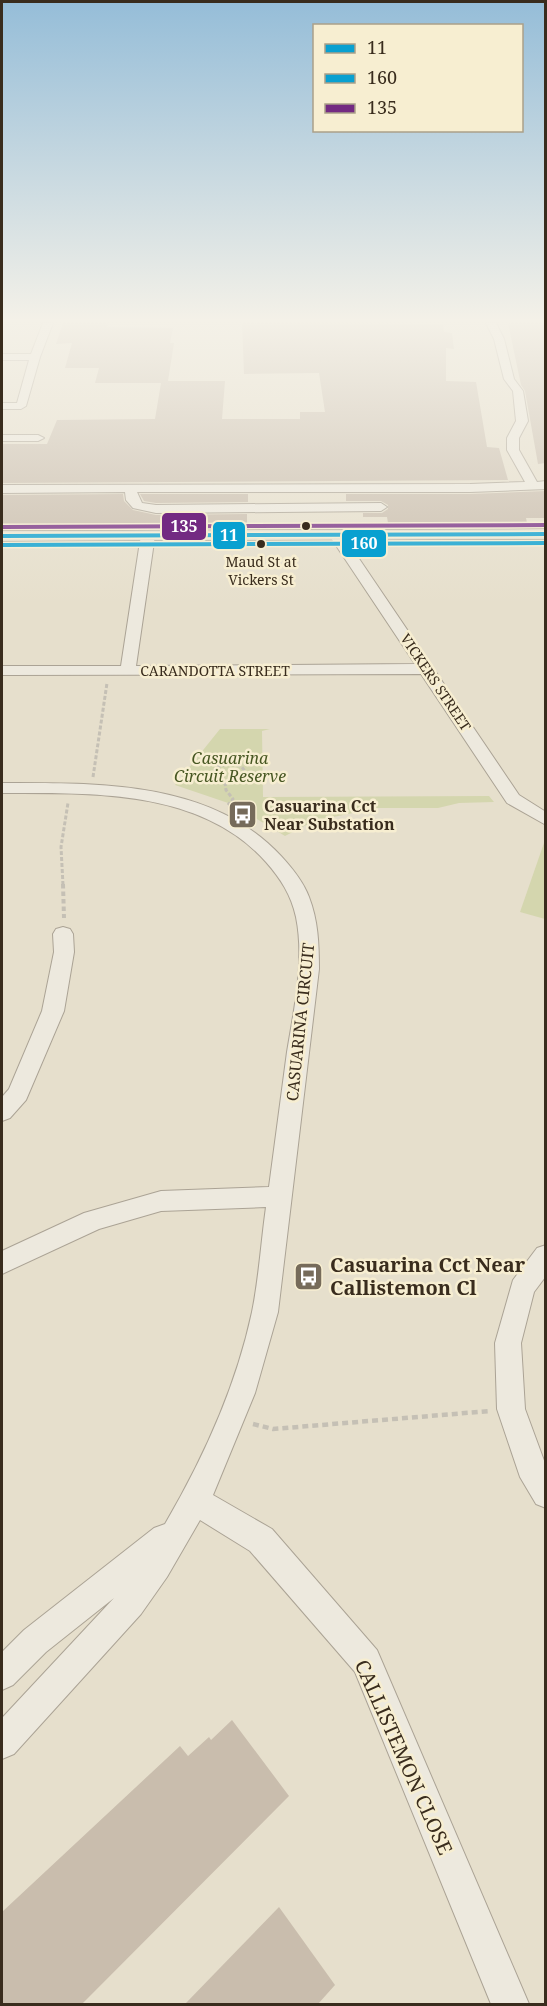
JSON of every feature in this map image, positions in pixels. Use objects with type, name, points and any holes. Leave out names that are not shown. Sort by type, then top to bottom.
[{"type":"main road","points":[[2,536],[546,534]]},
{"type":"street","points":[[521,417],[522,421],[513,438],[513,450],[539,486]]},
{"type":"street","points":[[2,438],[38,438]]},
{"type":"street","points":[[2,489],[539,486]]},
{"type":"street","points":[[131,489],[131,501],[134,504],[156,509],[381,507]]},
{"type":"street","name":"VICKERS STREET","points":[[336,534],[513,799],[546,820]]},
{"type":"street","points":[[128,671],[148,535]]},
{"type":"street","name":"CARANDOTTA STREET","points":[[2,671],[428,669]]},
{"type":"street","name":"CASUARINA CIRCUIT","points":[[2,788],[81,788],[170,800],[203,812],[238,829],[266,851],[289,876],[303,903],[310,931],[280,1197],[263,1319],[232,1419],[187,1514],[135,1598],[2,1742]]},
{"type":"street","points":[[2,1112],[18,1094],[53,1011],[64,952],[63,934]]},
{"type":"street","points":[[2,1263],[93,1220],[160,1201],[280,1197]]},
{"type":"street","points":[[546,1256],[522,1287],[508,1343],[511,1409],[530,1467],[546,1494]]},
{"type":"street","name":"CASUARINA CIRCUIT","points":[[2,1674],[35,1641],[112,1582],[187,1514]]},
{"type":"street","name":"CALLISTEMON CLOSE","points":[[187,1514],[261,1540],[366,1661],[510,2004]]},
{"type":"path","points":[[63,934],[65,908],[61,847],[81,788],[109,671]]},
{"type":"path","points":[[231,764],[244,768],[245,774],[240,780],[225,782],[213,776],[216,767],[231,764]]},
{"type":"path","points":[[225,782],[226,790],[233,799],[228,805]]},
{"type":"path","points":[[232,1419],[273,1429],[511,1409]]},
{"type":"green space","name":"Casuarina Circuit Reserve","points":[[220,729],[270,729],[262,731],[263,797],[489,796],[494,802],[459,803],[438,808],[377,808],[314,821],[285,836],[234,805],[175,785]]},
{"type":"green space","points":[[545,840],[545,919],[520,912]]},
{"type":"building","points":[[155,417],[300,419],[300,417],[482,417],[487,447],[499,448],[508,480],[2,483],[2,444],[47,444],[57,420],[155,419]]},
{"type":"building","points":[[530,417],[546,417],[546,463],[538,464]]},
{"type":"building","points":[[546,491],[546,518],[526,518],[527,523],[388,523],[387,517],[363,517],[363,513],[382,513],[388,509],[388,505],[381,501],[346,501],[346,494],[470,494]]},
{"type":"building","points":[[123,494],[124,501],[133,510],[156,515],[247,514],[247,526],[2,526],[2,495]]},
{"type":"building","points":[[140,494],[248,494],[248,502],[156,503],[144,501]]},
{"type":"building","points":[[232,1720],[289,1796],[82,2004],[2,2004],[2,1912],[180,1746],[188,1756],[209,1737],[211,1740]]},
{"type":"building","points":[[279,1907],[335,1985],[318,2004],[185,2004]]},
{"type":"transit line","name":"135","points":[[2,527],[546,525]]},
{"type":"transit line","name":"11","points":[[2,536],[546,534]]},
{"type":"transit line","name":"160","points":[[2,545],[546,543]]},
{"type":"place","name":"Maud St at Vickers St","points":[[261,544]]},
{"type":"place","name":"Casuarina Cct Near Substation","points":[[243,815]]},
{"type":"place","name":"Casuarina Cct Near Callistemon Cl","points":[[309,1276]]}]
